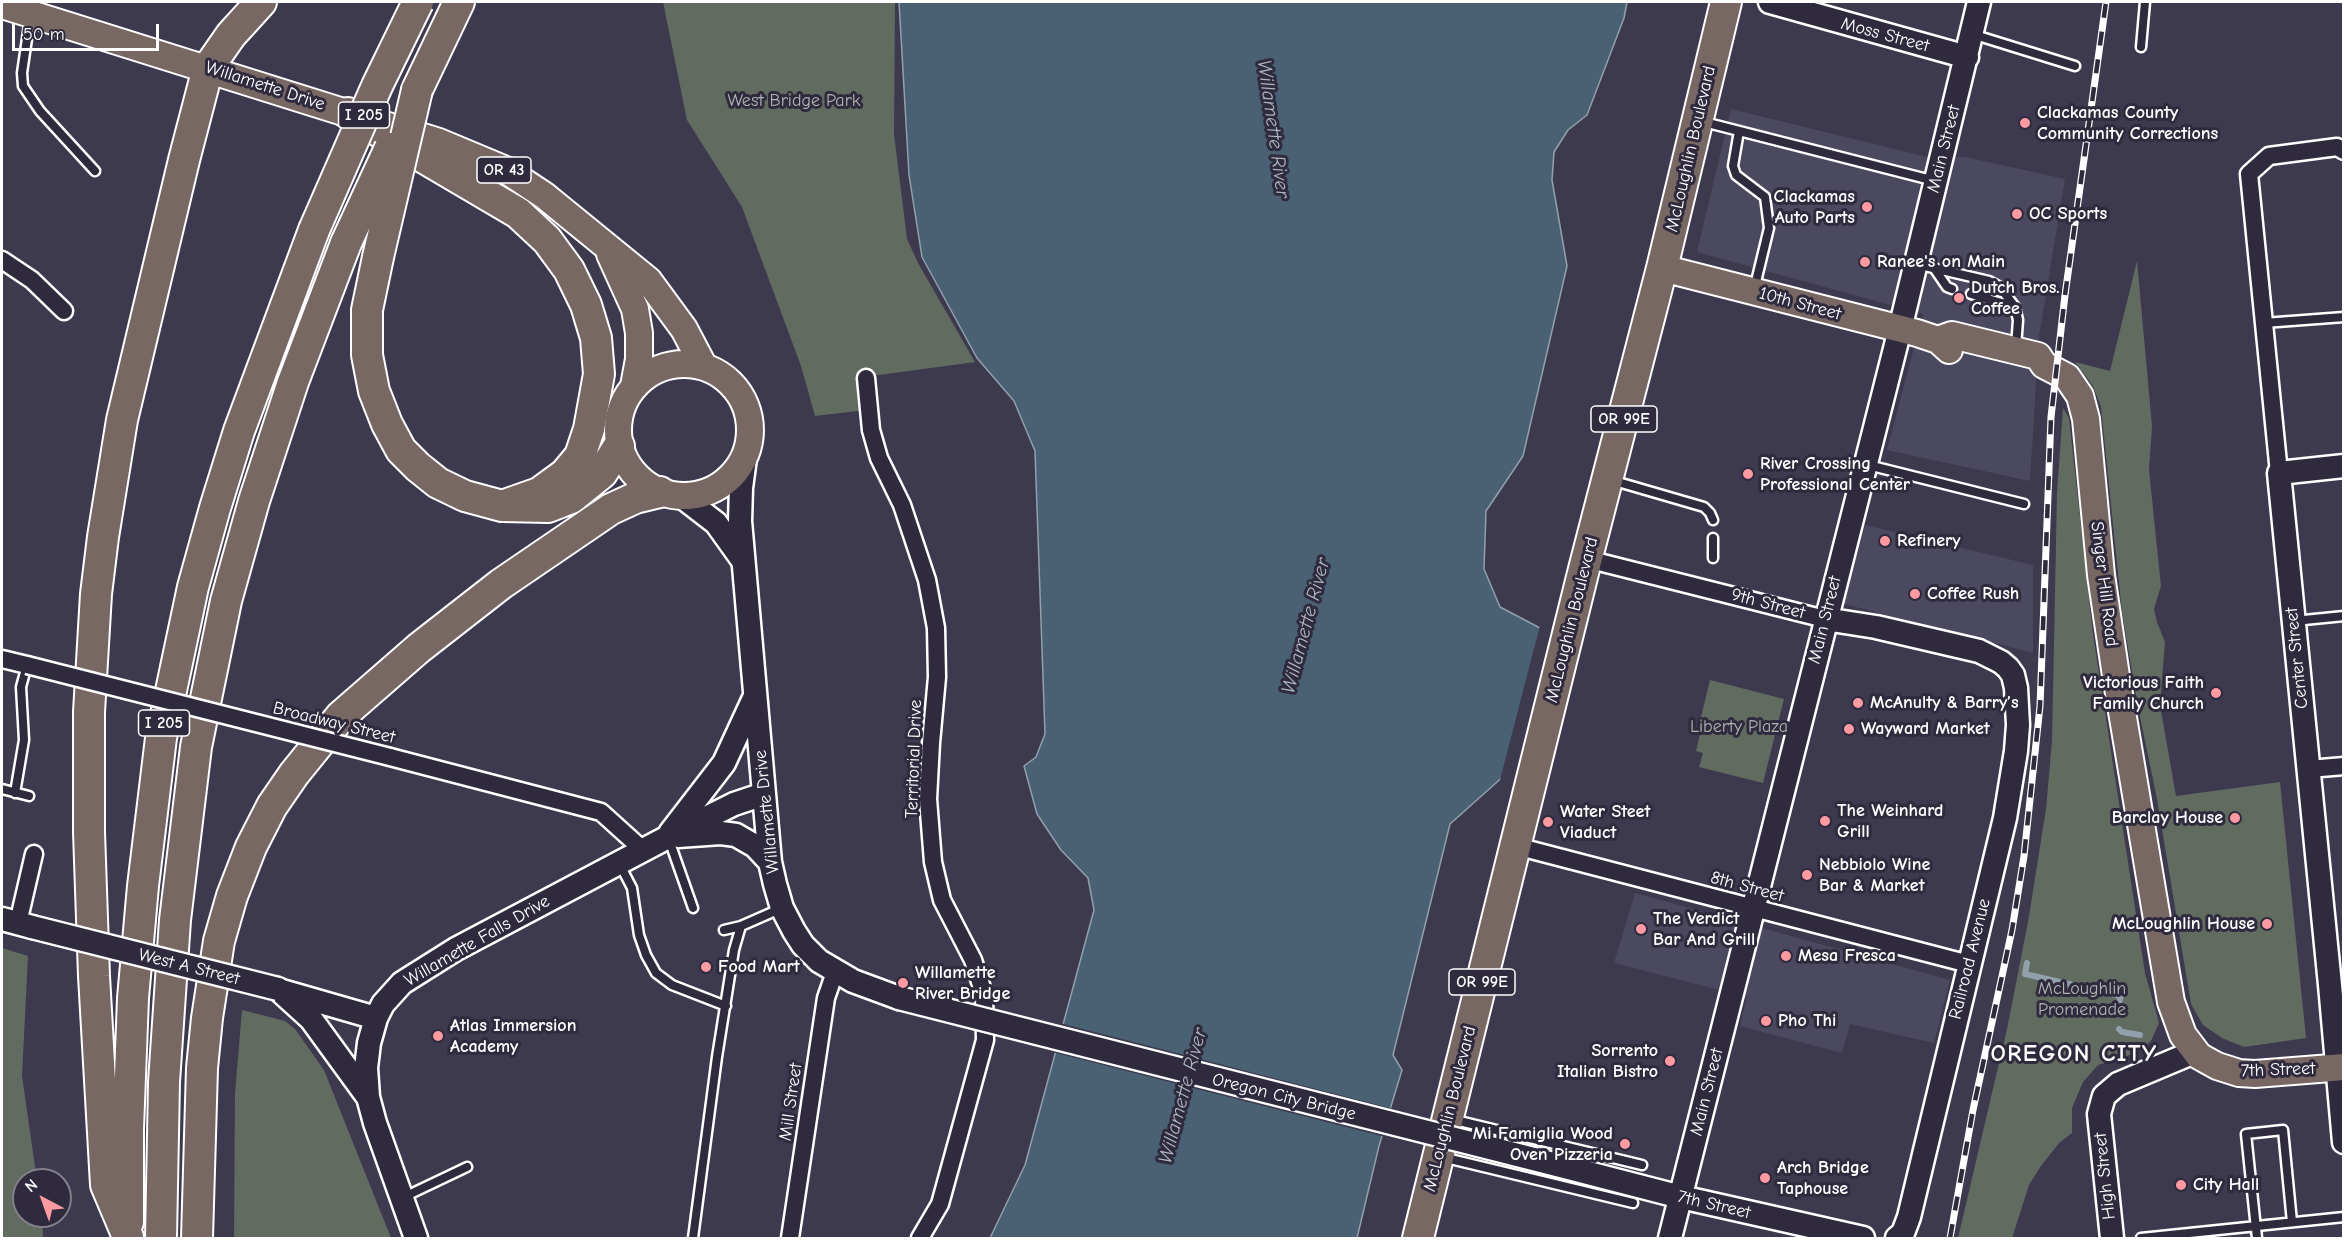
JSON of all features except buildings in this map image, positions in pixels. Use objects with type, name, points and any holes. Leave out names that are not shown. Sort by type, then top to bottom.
[{"type":"highway","points":[[128,1238],[106,1185],[89,832],[89,712],[92,646],[103,537],[122,420],[178,183],[208,68],[231,35],[261,2]]},
{"type":"highway","name":"I 205","points":[[128,1238],[128,1129],[133,998],[143,886],[161,738],[193,587],[238,431],[314,230],[377,86],[418,2]]},
{"type":"highway","name":"I 205","points":[[161,1239],[164,1082],[175,920],[198,735],[226,601],[254,501],[293,382],[346,243],[459,2]]},
{"type":"highway","name":"McLoughlin Boulevard","points":[[1418,1239],[1607,479],[1662,268],[1726,2]]},
{"type":"highway","points":[[417,90],[367,310],[367,355],[374,391],[401,450],[438,483],[465,496],[502,506],[548,507],[571,498],[602,473],[620,446]]},
{"type":"highway","points":[[348,113],[518,213],[547,240],[569,270],[586,305],[596,338],[598,374],[590,429],[579,456],[565,474],[539,493],[502,506]]},
{"type":"highway","points":[[197,1239],[202,1068],[219,941],[232,896],[247,857],[272,806],[294,774],[341,716],[419,648],[501,584],[611,509],[635,498],[670,494]]},
{"type":"main road","name":"Moss Street","points":[[1770,2],[1966,57]]},
{"type":"main road","name":"Main Street","points":[[1670,1239],[1899,329],[1925,266],[1936,181],[1979,2]]},
{"type":"main road","name":"Willamette Drive","points":[[2,5],[439,142],[506,170],[545,196],[648,280],[684,329],[704,367]]},
{"type":"main road","name":"Willamette Drive","points":[[608,248],[635,309],[639,333],[639,359],[634,386]]},
{"type":"main road","name":"10th Street","points":[[1662,268],[1899,329],[1938,340],[1947,349],[2035,372],[2050,368]]},
{"type":"main road","name":"10th Street","points":[[1938,340],[1952,335],[2016,350],[2038,356],[2050,368]]},
{"type":"main road","points":[[634,386],[649,374],[666,366],[685,364],[704,367],[723,376],[737,391],[747,410],[750,430],[746,452],[736,470],[721,485],[702,494],[670,494]]},
{"type":"main road","name":"Singer Hill Road","points":[[2050,368],[2073,383],[2083,405],[2101,574],[2116,676],[2171,1002],[2183,1035],[2194,1052]]},
{"type":"main road","name":"OR 43","points":[[634,386],[623,404],[618,425],[620,446],[628,465],[642,481],[670,494],[716,523],[744,561]]},
{"type":"main road","name":"Willamette Drive","points":[[746,452],[741,488],[740,521],[771,862],[782,908],[803,945],[819,961],[835,972],[899,998]]},
{"type":"main road","points":[[2279,473],[2343,466]]},
{"type":"main road","name":"Center Street","points":[[2279,473],[2340,1067],[2343,1143]]},
{"type":"main road","name":"9th Street","points":[[1825,619],[1876,627],[1979,651],[2001,662],[2013,675]]},
{"type":"main road","name":"Railroad Avenue","points":[[1898,1239],[1909,1217],[2012,783],[2018,725],[2013,675]]},
{"type":"main road","points":[[668,837],[724,763],[755,696]]},
{"type":"main road","name":"Willamette Falls Drive","points":[[416,1239],[368,1097],[367,1055],[376,1018],[391,993],[412,976],[479,937],[668,837],[734,804],[764,794]]},
{"type":"main road","points":[[668,837],[721,833],[736,835],[755,846],[771,862]]},
{"type":"main road","name":"West A Street","points":[[17,923],[278,990],[376,1018]]},
{"type":"main road","points":[[278,990],[311,1019],[368,1097]]},
{"type":"main road","name":"Oregon City Bridge","points":[[899,998],[1565,1167]]},
{"type":"main road","name":"7th Street","points":[[2194,1052],[2217,1066],[2239,1073],[2255,1074],[2340,1067]]},
{"type":"main road","name":"High Street","points":[[2112,1239],[2099,1114],[2104,1096],[2112,1088],[2194,1052]]},
{"type":"main road","name":"7th Street","points":[[1565,1167],[1681,1197],[1863,1239]]},
{"type":"street","name":"Center Street","points":[[2279,473],[2249,174],[2269,156],[2337,147],[2343,151]]},
{"type":"street","points":[[2,260],[32,280],[64,311]]},
{"type":"street","name":"Territorial Drive","points":[[866,378],[871,430],[879,458],[902,505],[927,580],[936,628],[937,677],[928,799],[933,862],[942,900],[973,960],[984,994],[982,1051],[940,1204],[920,1239]]},
{"type":"street","name":"9th Street","points":[[1586,564],[1722,591],[1825,619]]},
{"type":"street","name":"Broadway Street","points":[[2,659],[601,812],[644,850]]},
{"type":"street","points":[[2308,769],[2343,766]]},
{"type":"street","name":"8th Street","points":[[1516,846],[1969,964]]},
{"type":"street","points":[[17,923],[33,854]]},
{"type":"street","name":"Mill Street","points":[[790,1239],[826,999],[835,972]]},
{"type":"lane","points":[[2141,47],[2145,2]]},
{"type":"lane","points":[[31,14],[22,73],[23,86],[40,111],[95,171]]},
{"type":"lane","points":[[1972,34],[2075,66]]},
{"type":"lane","points":[[1697,120],[1936,181]]},
{"type":"lane","points":[[1739,131],[1733,166],[1736,175],[1765,197],[1769,228],[1753,292]]},
{"type":"lane","points":[[1925,266],[1952,289]]},
{"type":"lane","points":[[1925,266],[1989,281],[2000,287],[2015,308],[2018,320],[2016,350]]},
{"type":"lane","points":[[1971,294],[2015,308]]},
{"type":"lane","points":[[2264,324],[2343,317]]},
{"type":"lane","points":[[1865,465],[2024,504]]},
{"type":"lane","points":[[1607,479],[1704,507],[1713,520]]},
{"type":"lane","points":[[1713,538],[1713,558]]},
{"type":"lane","points":[[2294,621],[2343,616]]},
{"type":"lane","points":[[15,793],[24,740],[21,687],[27,665]]},
{"type":"lane","points":[[2,789],[29,796]]},
{"type":"lane","points":[[668,837],[693,908]]},
{"type":"lane","points":[[619,863],[632,888],[639,935],[656,973],[672,985],[726,1006]]},
{"type":"lane","points":[[724,930],[741,926],[782,908]]},
{"type":"lane","points":[[693,1239],[734,950],[741,926]]},
{"type":"lane","points":[[1448,1119],[1642,1165]]},
{"type":"lane","points":[[2257,1239],[2246,1134],[2283,1130],[2292,1222]]},
{"type":"lane","points":[[1438,1156],[1633,1203]]},
{"type":"lane","points":[[401,1199],[467,1167]]},
{"type":"lane","points":[[2140,1239],[2343,1217]]},
{"type":"shaded area","points":[[1731,109],[1927,157],[1965,157],[2065,179],[2039,336],[2030,481],[1887,450],[1923,314],[1697,252]]},
{"type":"shaded area","points":[[1865,525],[2033,565],[2033,653],[1844,604]]},
{"type":"shaded area","points":[[1635,893],[1950,980],[1934,1043],[1850,1024],[1842,1053],[1740,1026],[1747,997],[1614,963]]},
{"type":"green space","name":"West Bridge Park","points":[[663,2],[895,2],[894,134],[907,239],[918,263],[975,362],[864,377],[866,410],[815,416],[801,366],[742,207],[687,120]]},
{"type":"green space","points":[[2137,261],[2152,426],[2149,470],[2161,586],[2154,609],[2165,642],[2160,705],[2176,796],[2280,782],[2306,1038],[2244,1047],[2222,1038],[2203,1025],[2191,1004],[2157,799],[2122,612],[2101,407],[2093,386],[2075,362],[2110,371]]},
{"type":"green space","name":"McLoughlin Promenade","points":[[2063,408],[2069,418],[2093,634],[2145,973],[2159,1023],[2151,1041],[2136,1053],[2098,1065],[2083,1082],[2072,1108],[2072,1133],[2059,1143],[2029,1185],[2012,1238],[1958,1238],[2007,1029],[2028,922],[2046,809],[2052,741],[2057,493]]},
{"type":"green space","name":"Liberty Plaza","points":[[1710,680],[1784,699],[1763,783],[1699,767],[1703,753],[1696,751],[1701,730],[1698,729]]},
{"type":"green space","points":[[2,948],[28,956],[22,1076],[35,1168],[12,1168],[12,1228],[43,1228],[43,1238],[2,1238]]},
{"type":"green space","points":[[242,1010],[285,1021],[295,1029],[324,1070],[391,1238],[234,1238],[235,1093]]},
{"type":"water","name":"Willamette River","points":[[899,2],[1627,2],[1624,18],[1587,115],[1568,130],[1554,152],[1552,180],[1567,266],[1523,456],[1486,511],[1484,569],[1500,607],[1540,628],[1506,774],[1450,824],[1393,1055],[1402,1070],[1379,1146],[1357,1238],[990,1238],[1025,1165],[1094,910],[1088,878],[1061,850],[1037,814],[1024,766],[1036,757],[1045,734],[1035,451],[1014,401],[977,358],[922,257],[909,175]]},
{"type":"pier","points":[[1540,625],[1543,628],[1509,774],[1499,784]]},
{"type":"pier","points":[[1060,1023],[1394,1109],[1385,1137],[1052,1052]]},
{"type":"waterway","points":[[2027,963],[2025,974],[2121,996],[2116,1012]]},
{"type":"waterway","points":[[2119,1029],[2122,1032],[2140,1035]]},
{"type":"railway","points":[[1950,1238],[1973,1110],[2012,930],[2024,856],[2040,706],[2051,417],[2065,295],[2106,2]]},
{"type":"place","name":"Clackamas County Community Corrections","points":[[2025,123]]},
{"type":"place","name":"Clackamas Auto Parts","points":[[1867,207]]},
{"type":"place","name":"OC Sports","points":[[2017,214]]},
{"type":"place","name":"Ranee's on Main","points":[[1865,262]]},
{"type":"place","name":"Dutch Bros. Coffee","points":[[1959,298]]},
{"type":"place","name":"River Crossing Professional Center","points":[[1748,474]]},
{"type":"place","name":"Refinery","points":[[1885,541]]},
{"type":"place","name":"Coffee Rush","points":[[1915,594]]},
{"type":"place","name":"Victorious Faith Family Church","points":[[2216,693]]},
{"type":"place","name":"McAnulty & Barry’s","points":[[1858,703]]},
{"type":"place","name":"Wayward Market","points":[[1849,729]]},
{"type":"place","name":"Barclay House","points":[[2235,818]]},
{"type":"place","name":"The Weinhard Grill","points":[[1825,821]]},
{"type":"place","name":"Water Steet Viaduct","points":[[1548,822]]},
{"type":"place","name":"Nebbiolo Wine Bar & Market","points":[[1807,875]]},
{"type":"place","name":"McLoughlin House","points":[[2267,924]]},
{"type":"place","name":"The Verdict Bar And Grill","points":[[1641,929]]},
{"type":"place","name":"Mesa Fresca","points":[[1786,956]]},
{"type":"place","name":"Food Mart","points":[[706,967]]},
{"type":"place","name":"Willamette River Bridge","points":[[903,983]]},
{"type":"place","name":"Pho Thi","points":[[1766,1021]]},
{"type":"place","name":"Atlas Immersion Academy","points":[[438,1036]]},
{"type":"place","name":"Sorrento Italian Bistro","points":[[1670,1061]]},
{"type":"place","name":"Mi Famiglia Wood Oven Pizzeria","points":[[1625,1144]]},
{"type":"place","name":"Arch Bridge Taphouse","points":[[1765,1178]]},
{"type":"place","name":"City Hall","points":[[2181,1185]]},
{"type":"district","name":"OREGON CITY","points":[[2074,1054]]}]
